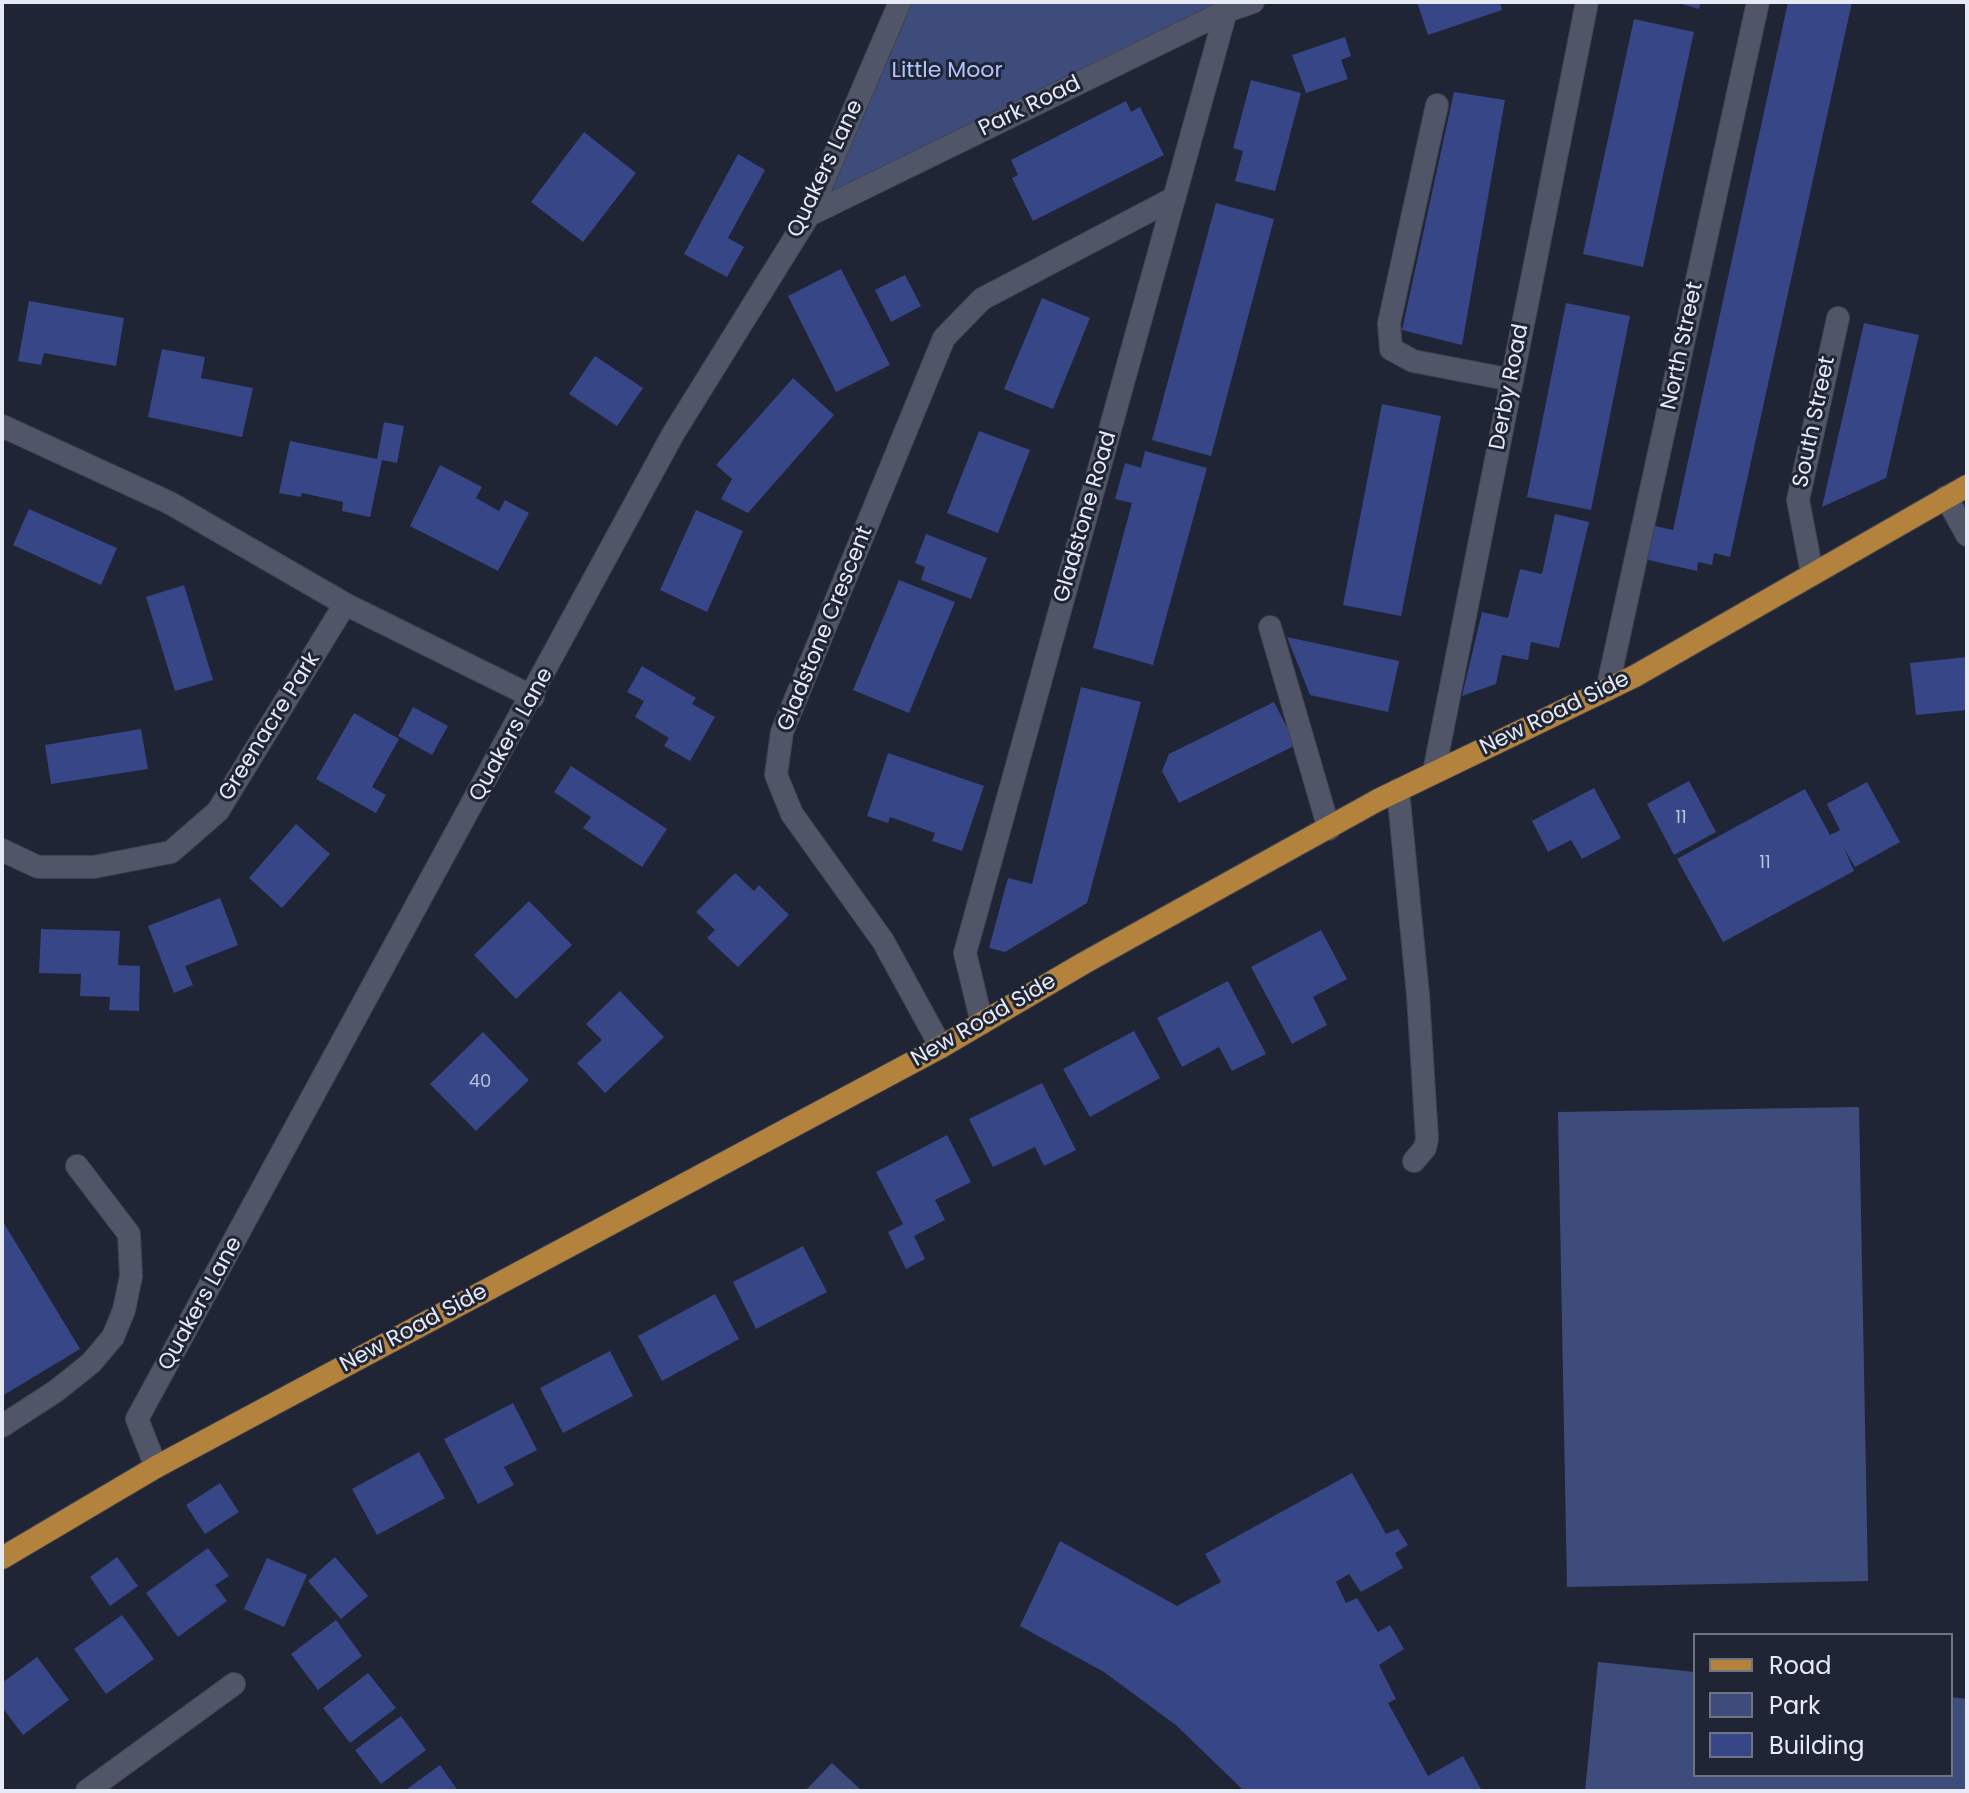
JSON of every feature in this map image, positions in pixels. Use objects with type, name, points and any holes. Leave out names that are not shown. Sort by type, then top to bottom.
[{"type":"main road","name":"New Road Side","points":[[2,1558],[156,1467],[941,1047],[1398,790],[1607,690],[1967,486]]},
{"type":"street","name":"Quakers Lane","points":[[156,1467],[137,1419],[533,697],[673,434],[809,215],[900,2]]},
{"type":"street","name":"Park Road","points":[[809,215],[1226,11],[1253,2]]},
{"type":"street","name":"Derby Road","points":[[1434,772],[1587,2]]},
{"type":"street","name":"North Street","points":[[1607,690],[1758,2]]},
{"type":"street","name":"Gladstone Road","points":[[982,1023],[965,953],[1226,11]]},
{"type":"street","points":[[1437,105],[1389,323],[1391,349],[1413,361],[1512,380]]},
{"type":"street","name":"Gladstone Crescent","points":[[941,1047],[883,941],[792,814],[776,775],[782,732],[944,338],[982,299],[1174,198]]},
{"type":"street","name":"South Street","points":[[1812,573],[1798,500],[1838,318]]},
{"type":"street","points":[[2,426],[170,503],[345,604],[533,697]]},
{"type":"street","points":[[1946,497],[1967,535]]},
{"type":"street","name":"Greenacre Park","points":[[2,850],[38,867],[94,867],[171,852],[218,811],[345,604]]},
{"type":"street","points":[[1270,627],[1329,829]]},
{"type":"street","points":[[1398,790],[1418,995],[1427,1139],[1425,1148],[1414,1161]]},
{"type":"street","points":[[2,1426],[56,1391],[91,1363],[113,1337],[124,1310],[131,1276],[129,1234],[77,1166]]},
{"type":"street","points":[[87,1791],[234,1684]]},
{"type":"green space","name":"Little Moor","points":[[900,2],[1253,2],[809,215]]},
{"type":"green space","points":[[1859,1107],[1868,1581],[1567,1587],[1558,1112]]},
{"type":"green space","points":[[1598,1662],[1693,1672],[1693,1777],[1953,1777],[1953,1697],[1967,1699],[1967,1791],[1585,1791]]},
{"type":"green space","points":[[832,1763],[862,1791],[805,1791]]},
{"type":"building","points":[[1417,2],[1500,2],[1502,10],[1428,35]]},
{"type":"building","points":[[1675,2],[1701,2],[1699,9]]},
{"type":"building","points":[[1788,2],[1852,2],[1730,557],[1714,553],[1712,565],[1698,562],[1697,571],[1644,559],[1651,525],[1673,530]]},
{"type":"building","points":[[1634,19],[1694,32],[1643,267],[1583,254]]},
{"type":"building","points":[[1345,37],[1351,56],[1341,60],[1348,79],[1306,93],[1292,55]]},
{"type":"building","points":[[1251,80],[1301,93],[1275,191],[1235,181],[1243,151],[1233,148]]},
{"type":"building","points":[[1454,92],[1505,100],[1462,345],[1402,330]]},
{"type":"building","points":[[1126,101],[1131,112],[1140,107],[1164,155],[1033,221],[1012,178],[1018,175],[1011,160]]},
{"type":"building","points":[[584,132],[636,173],[583,242],[531,202]]},
{"type":"building","points":[[738,154],[765,170],[728,238],[744,247],[727,277],[684,254]]},
{"type":"building","points":[[1216,203],[1274,219],[1211,456],[1152,440]]},
{"type":"building","points":[[841,269],[890,365],[836,392],[788,296]]},
{"type":"building","points":[[905,275],[921,306],[891,322],[875,290]]},
{"type":"building","points":[[1042,298],[1090,318],[1053,409],[1004,389]]},
{"type":"building","points":[[29,301],[124,318],[116,366],[44,353],[41,365],[18,361]]},
{"type":"building","points":[[1566,303],[1630,316],[1591,510],[1527,497]]},
{"type":"building","points":[[1864,323],[1919,335],[1886,478],[1822,507]]},
{"type":"building","points":[[162,349],[205,357],[201,378],[253,388],[242,437],[148,417]]},
{"type":"building","points":[[595,356],[643,388],[617,426],[569,394]]},
{"type":"building","points":[[793,378],[834,415],[748,513],[721,499],[732,479],[716,465]]},
{"type":"building","points":[[1382,404],[1441,416],[1401,616],[1343,605]]},
{"type":"building","points":[[384,422],[404,426],[397,463],[382,460],[370,517],[342,511],[343,502],[302,493],[301,497],[279,493],[290,441],[377,459]]},
{"type":"building","points":[[979,431],[1030,450],[998,533],[947,513]]},
{"type":"building","points":[[1145,451],[1207,468],[1153,665],[1093,648],[1132,503],[1115,499],[1125,463],[1141,468]]},
{"type":"building","points":[[440,465],[482,487],[476,498],[499,511],[505,500],[529,513],[498,571],[410,526]]},
{"type":"building","points":[[29,509],[117,548],[101,585],[13,545]]},
{"type":"building","points":[[696,510],[743,531],[707,612],[660,590]]},
{"type":"building","points":[[1555,514],[1589,522],[1559,648],[1531,642],[1528,660],[1502,655],[1496,684],[1462,696],[1482,612],[1508,618],[1520,569],[1542,574]]},
{"type":"building","points":[[926,534],[987,558],[971,599],[921,580],[925,567],[915,563]]},
{"type":"building","points":[[899,580],[955,602],[909,713],[853,690]]},
{"type":"building","points":[[184,585],[213,680],[175,691],[146,597]]},
{"type":"building","points":[[1287,637],[1399,661],[1388,712],[1310,695]]},
{"type":"building","points":[[1967,657],[1967,710],[1916,715],[1910,663]]},
{"type":"building","points":[[642,666],[696,698],[692,704],[715,717],[690,761],[664,746],[669,738],[635,717],[644,701],[627,692]]},
{"type":"building","points":[[1081,687],[1141,702],[1087,903],[1005,952],[989,948],[1008,878],[1032,884]]},
{"type":"building","points":[[1274,702],[1296,745],[1179,803],[1162,771],[1169,754]]},
{"type":"building","points":[[413,707],[448,726],[432,755],[398,736]]},
{"type":"building","points":[[354,713],[399,739],[372,787],[386,795],[376,813],[316,779]]},
{"type":"building","points":[[141,729],[148,769],[51,784],[45,745]]},
{"type":"building","points":[[888,753],[984,786],[962,851],[932,841],[935,833],[890,817],[888,823],[867,816]]},
{"type":"building","points":[[571,766],[667,829],[642,867],[583,828],[591,817],[554,792]]},
{"type":"building","points":[[1689,781],[1716,832],[1674,855],[1647,804]]},
{"type":"building","points":[[1867,782],[1900,842],[1855,867],[1844,848],[1854,871],[1723,942],[1677,859],[1805,789],[1830,835],[1840,830],[1827,804]]},
{"type":"building","points":[[1594,788],[1621,838],[1582,859],[1571,840],[1548,852],[1532,821]]},
{"type":"building","points":[[296,824],[330,854],[282,908],[249,878]]},
{"type":"building","points":[[735,873],[754,891],[759,885],[789,915],[738,967],[707,938],[715,930],[696,912]]},
{"type":"building","points":[[220,898],[238,945],[185,966],[193,985],[174,993],[148,926]]},
{"type":"building","points":[[529,901],[572,945],[516,999],[474,955]]},
{"type":"building","points":[[41,929],[120,931],[118,965],[140,966],[139,1011],[109,1010],[110,997],[80,996],[81,974],[39,973]]},
{"type":"building","points":[[1321,930],[1347,979],[1313,997],[1327,1025],[1292,1044],[1251,967]]},
{"type":"building","points":[[1228,981],[1266,1054],[1232,1071],[1219,1047],[1182,1067],[1157,1018]]},
{"type":"building","points":[[620,991],[664,1037],[605,1093],[577,1063],[602,1040],[586,1024]]},
{"type":"building","points":[[1134,1031],[1160,1078],[1090,1117],[1063,1069]]},
{"type":"building","points":[[483,1032],[529,1080],[476,1131],[430,1084]]},
{"type":"building","points":[[1042,1083],[1076,1150],[1044,1166],[1035,1147],[993,1167],[969,1119]]},
{"type":"building","points":[[947,1135],[971,1182],[935,1200],[945,1220],[914,1236],[925,1259],[906,1269],[888,1232],[903,1224],[876,1172]]},
{"type":"building","points":[[2,1220],[80,1349],[2,1396]]},
{"type":"building","points":[[803,1246],[827,1292],[756,1329],[733,1282]]},
{"type":"building","points":[[715,1294],[739,1339],[662,1381],[638,1336]]},
{"type":"building","points":[[610,1351],[633,1396],[563,1433],[540,1388]]},
{"type":"building","points":[[513,1403],[537,1450],[504,1467],[514,1485],[478,1504],[444,1439]]},
{"type":"building","points":[[419,1452],[445,1498],[377,1535],[352,1489]]},
{"type":"building","points":[[1352,1473],[1386,1534],[1398,1529],[1408,1545],[1395,1553],[1403,1568],[1361,1592],[1349,1574],[1336,1582],[1346,1603],[1357,1598],[1378,1632],[1390,1625],[1404,1649],[1379,1665],[1396,1699],[1388,1703],[1428,1776],[1463,1756],[1482,1791],[1244,1791],[1177,1726],[1104,1672],[1020,1626],[1060,1541],[1177,1606],[1221,1582],[1205,1554]]},
{"type":"building","points":[[220,1483],[239,1512],[205,1534],[186,1505]]},
{"type":"building","points":[[208,1548],[229,1576],[215,1585],[227,1601],[178,1637],[146,1593]]},
{"type":"building","points":[[117,1557],[138,1586],[110,1606],[90,1577]]},
{"type":"building","points":[[335,1557],[368,1596],[341,1619],[308,1581]]},
{"type":"building","points":[[267,1558],[307,1575],[284,1627],[244,1609]]},
{"type":"building","points":[[122,1615],[154,1659],[106,1694],[74,1649]]},
{"type":"building","points":[[336,1620],[362,1656],[318,1690],[291,1654]]},
{"type":"building","points":[[37,1657],[69,1700],[23,1735],[2,1707],[2,1683]]},
{"type":"building","points":[[368,1673],[396,1708],[350,1743],[323,1708]]},
{"type":"building","points":[[401,1716],[426,1750],[381,1784],[355,1750]]},
{"type":"building","points":[[440,1765],[458,1791],[404,1791]]}]
